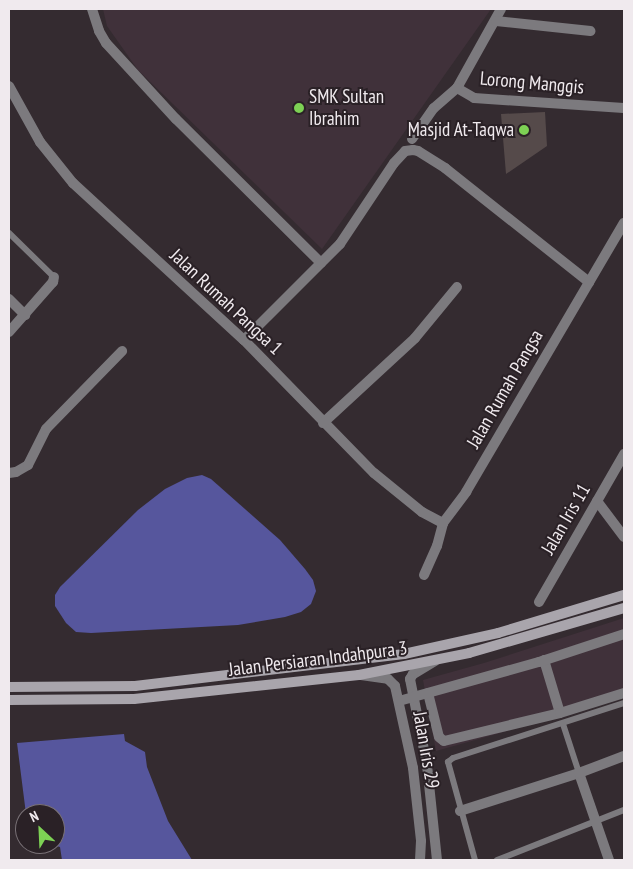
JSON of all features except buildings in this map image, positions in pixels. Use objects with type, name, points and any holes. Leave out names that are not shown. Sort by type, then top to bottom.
[{"type":"main road","name":"Jalan Persiaran Indahpura 3","points":[[9,686],[135,686],[404,654],[498,633],[624,595]]},
{"type":"main road","name":"Jalan Persiaran Indahpura 3","points":[[9,700],[134,699],[359,675],[478,651],[624,608]]},
{"type":"street","points":[[92,9],[99,31],[113,50],[202,146],[320,263]]},
{"type":"street","name":"Lorong Manggis","points":[[501,9],[457,88],[474,98],[624,108]]},
{"type":"street","points":[[496,21],[590,31]]},
{"type":"street","name":"Jalan Rumah Pangsa 1","points":[[9,86],[40,142],[73,183],[244,340],[324,423],[395,492],[422,512],[443,523]]},
{"type":"street","points":[[412,139],[434,108],[457,88]]},
{"type":"street","points":[[244,340],[340,244],[394,163],[405,151],[413,150],[445,168],[589,282]]},
{"type":"street","name":"Jalan Rumah Pangsa","points":[[424,575],[437,546],[443,523],[466,492],[624,223]]},
{"type":"street","points":[[9,332],[53,282],[54,277]]},
{"type":"street","points":[[324,423],[415,338],[458,287]]},
{"type":"street","points":[[9,299],[25,315]]},
{"type":"street","points":[[9,473],[16,472],[28,465],[46,429],[122,351]]},
{"type":"street","name":"Jalan Iris 11","points":[[539,602],[624,454]]},
{"type":"street","points":[[597,501],[624,537]]},
{"type":"street","points":[[399,701],[544,660],[624,634]]},
{"type":"street","points":[[544,660],[560,713]]},
{"type":"street","name":"Jalan Iris 29","points":[[435,661],[413,674],[410,679],[426,765],[437,860]]},
{"type":"street","name":"Jalan Iris 29","points":[[359,675],[388,679],[395,686],[413,768],[421,841],[420,860]]},
{"type":"street","points":[[428,693],[439,737],[444,741],[560,713],[624,693]]},
{"type":"street","points":[[460,811],[624,756]]},
{"type":"street","points":[[579,772],[609,860]]},
{"type":"lane","points":[[9,233],[54,277]]},
{"type":"lane","points":[[475,860],[448,762],[453,758],[624,703]]},
{"type":"lane","points":[[563,724],[579,772]]},
{"type":"lane","points":[[497,860],[624,810]]},
{"type":"shaded area","name":"SMK Sultan Ibrahim","points":[[103,9],[491,9],[322,249],[138,70],[107,26]]},
{"type":"shaded area","points":[[202,475],[211,479],[280,540],[305,569],[313,580],[316,591],[311,604],[301,612],[285,617],[238,625],[91,633],[76,632],[66,623],[55,606],[55,595],[60,587],[138,510],[165,489],[187,478]]},
{"type":"shaded area","points":[[624,618],[624,698],[436,751],[423,680],[484,663]]},
{"type":"shaded area","points":[[124,734],[125,741],[145,752],[147,767],[168,821],[192,860],[62,860],[61,854],[65,854],[65,804],[25,804],[17,743]]},
{"type":"place","name":"SMK Sultan Ibrahim","points":[[299,108]]},
{"type":"place","name":"Masjid At-Taqwa","points":[[524,130]]}]
